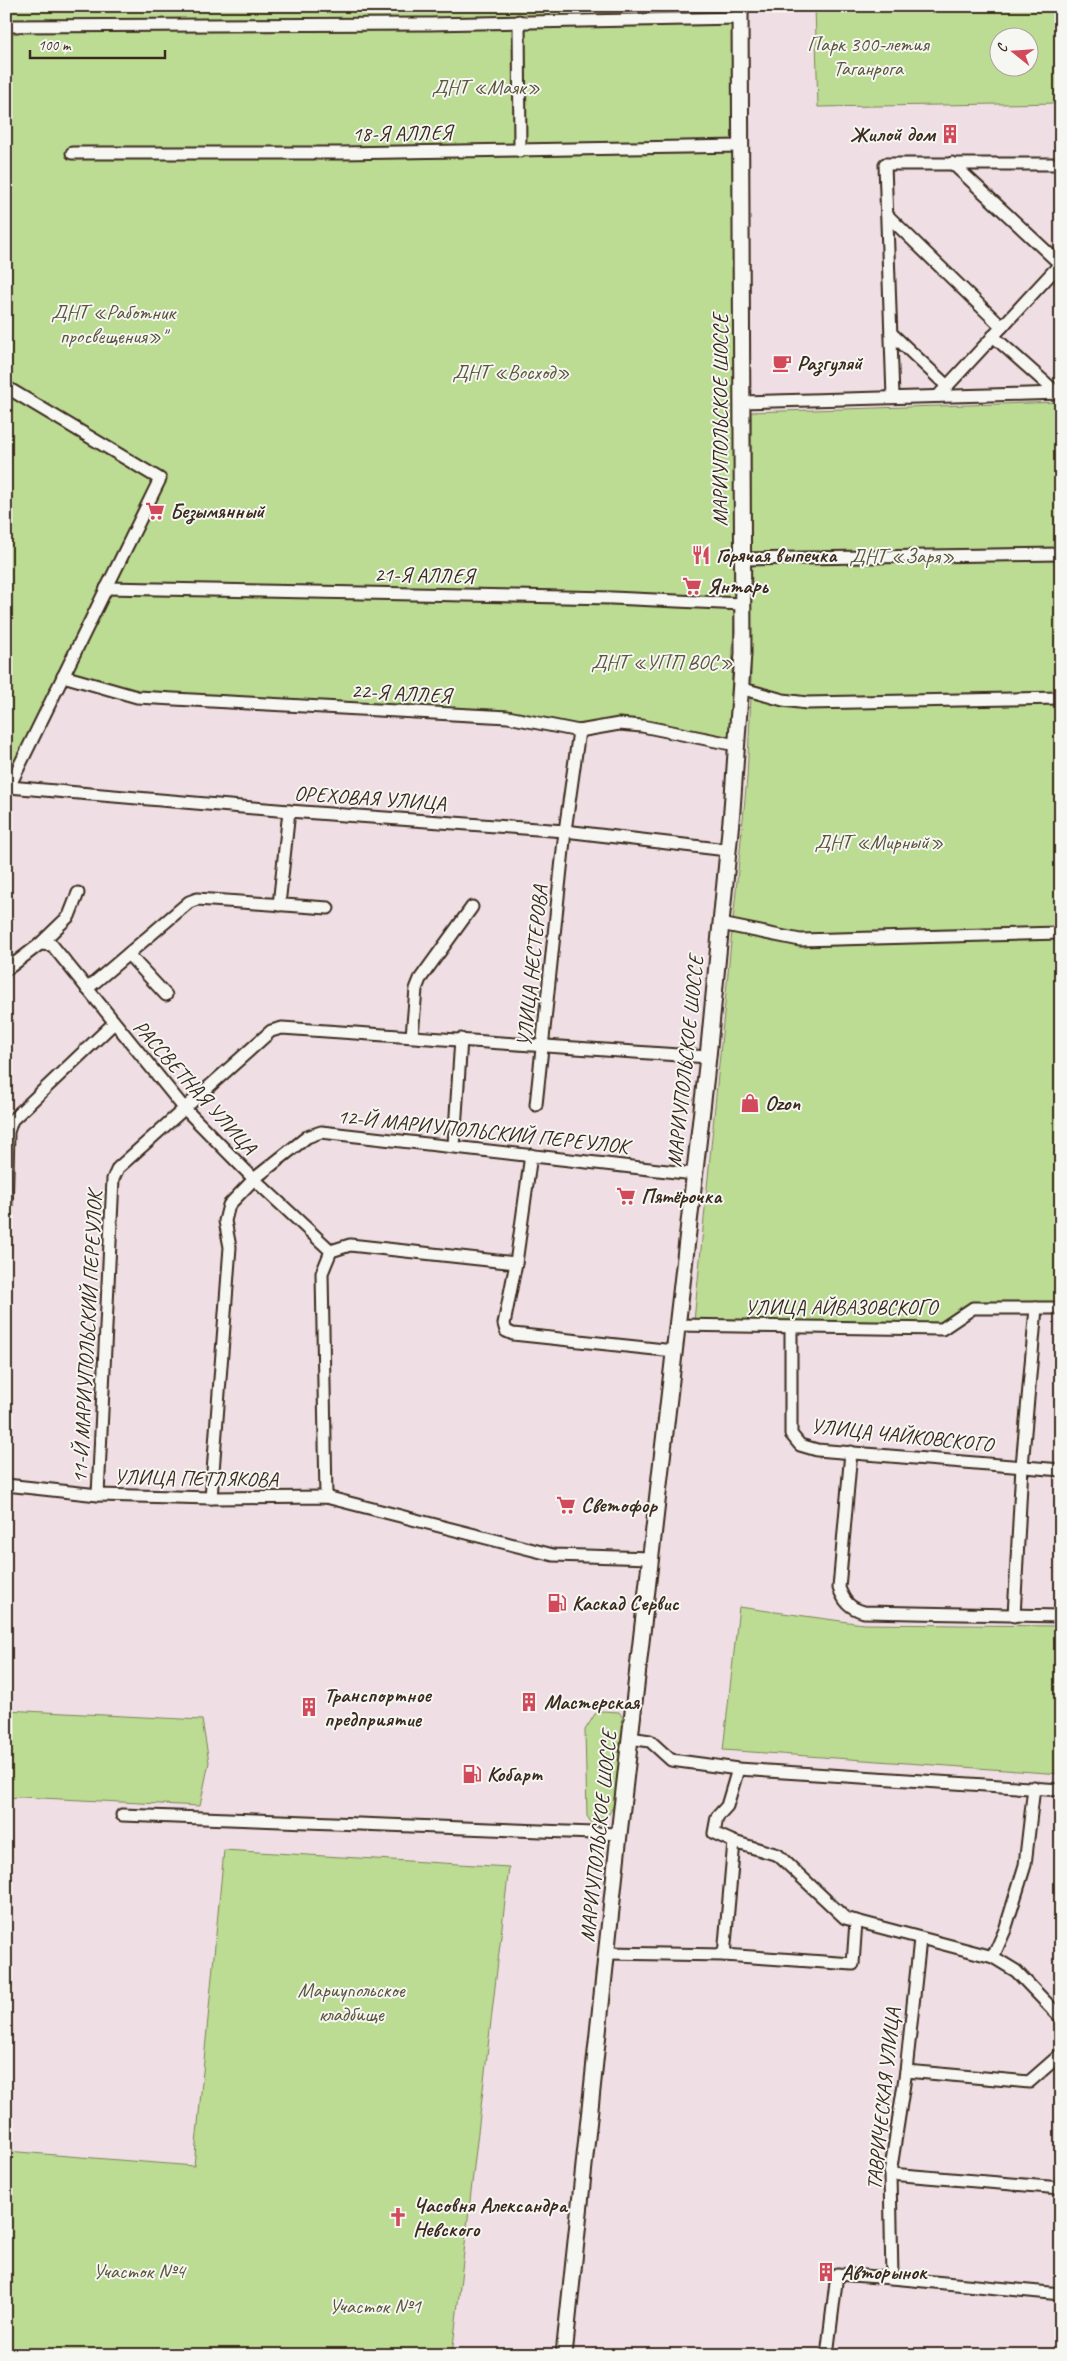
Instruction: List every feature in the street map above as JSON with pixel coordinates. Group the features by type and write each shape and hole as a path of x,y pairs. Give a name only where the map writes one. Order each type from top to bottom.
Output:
{"main road":[{"name":"МАРИУПОЛЬСКОЕ ШОССЕ","path":"564,2355 619,1834 708,1056 721,924 743,653 736,147 737,14"}],"street":[{"path":"6,26 430,24 737,14"},
{"path":"519,21 520,150"},
{"name":"18-Я АЛЛЕЯ","path":"72,154 736,147"},
{"path":"893,397 885,164 952,163 1058,166"},
{"path":"938,396 993,336 1059,269 952,163"},
{"path":"887,216 1002,327"},
{"path":"891,333 946,386"},
{"path":"993,336 1059,393"},
{"path":"6,387 160,478 8,790"},
{"path":"741,402 1059,393"},
{"path":"742,559 1061,554"},
{"name":"21-Я АЛЛЕЯ","path":"106,588 612,598 742,604"},
{"name":"22-Я АЛЛЕЯ","path":"63,676 137,697 508,717 579,731 619,724 642,726 736,745"},
{"path":"740,688 783,700 807,703 1061,698"},
{"name":"УЛИЦА НЕСТЕРОВА","path":"536,1105 565,831 579,731"},
{"name":"ОРЕХОВАЯ УЛИЦА","path":"8,790 565,831 727,850"},
{"path":"279,905 289,811"},
{"path":"6,970 40,944 69,916 78,893"},
{"path":"87,989 189,902 197,899 328,908"},
{"path":"412,1036 416,989 420,979 472,906"},
{"path":"721,924 800,940 1061,933"},
{"name":"РАССВЕТНАЯ УЛИЦА","path":"40,944 52,945 184,1108 254,1179 331,1251"},
{"path":"128,954 166,995"},
{"path":"6,1216 8,1132 12,1120 114,1023"},
{"name":"11-Й МАРИУПОЛЬСКИЙ ПЕРЕУЛОК","path":"98,1496 113,1179 118,1168 271,1031 282,1028 708,1056"},
{"path":"454,1145 461,1039"},
{"name":"12-Й МАРИУПОЛЬСКИЙ ПЕРЕУЛОК","path":"211,1498 230,1247 226,1221 229,1205 254,1179 307,1137 321,1132 454,1145 694,1174"},
{"path":"531,1155 516,1264 504,1324 506,1331 512,1334 674,1351"},
{"path":"326,1497 322,1273 331,1251 350,1245 516,1264"},
{"name":"УЛИЦА АЙВАЗОВСКОГО","path":"677,1325 942,1329 973,1308 1061,1308"},
{"path":"1014,1616 1022,1466 1036,1308"},
{"name":"УЛИЦА ЧАЙКОВСКОГО","path":"791,1327 791,1434 800,1445 818,1450 1061,1470"},
{"path":"851,1452 839,1588 845,1602 864,1612 1061,1616"},
{"name":"УЛИЦА ПЕТЛЯКОВА","path":"6,1485 98,1496 211,1498 326,1497 553,1555 651,1558"},
{"path":"630,1738 650,1741 670,1760 738,1769 1061,1790"},
{"path":"738,1769 727,1806 716,1817 714,1833 734,1842 778,1855 845,1918 994,1957 1016,1971 1061,2018"},
{"path":"994,1957 1005,1930 1025,1865 1034,1788"},
{"path":"122,1815 619,1834"},
{"path":"724,1956 734,1842"},
{"path":"607,1952 724,1956 853,1964 856,1922"},
{"name":"ТАВРИЧЕСКАЯ УЛИЦА","path":"892,2278 890,2174 906,2071 920,1939"},
{"path":"906,2071 1030,2082 1061,2054"},
{"path":"890,2174 1061,2188"},
{"path":"828,2355 838,2274 1061,2294"}],"green space":[{"path":"6,6 732,6 735,598 729,744 642,726 579,727 508,717 137,697 59,678 6,784"},
{"name":"Парк 300-летия Таганрога","path":"815,6 1061,6 1061,103 818,107"},
{"path":"1061,402 1061,1307 972,1307 942,1328 694,1321 747,778 751,696 751,412"},
{"path":"739,1607 863,1624 1061,1626 1061,1774 723,1750"},
{"path":"6,1710 202,1720 209,1762 200,1806 21,1797 6,1798"},
{"path":"602,1711 619,1712 624,1719 614,1804 606,1818 596,1824 592,1824 587,1816 585,1730 595,1714"},
{"name":"Мариупольское кладбище","path":"224,1850 509,1867 452,2355 6,2355 6,2151 194,2166"}],"place":[{"name":"Жилой дом","path":"950,134"},
{"name":"Разгуляй","path":"782,363"},
{"name":"Безымянный","path":"155,511"},
{"name":"Горячая выпечка","path":"701,555"},
{"name":"Янтарь","path":"692,586"},
{"name":"Ozon","path":"750,1103"},
{"name":"Пятёрочка","path":"626,1196"},
{"name":"Светофор","path":"566,1505"},
{"name":"Каскад Сервис","path":"557,1603"},
{"name":"Мастерская","path":"529,1702"},
{"name":"Транспортное предприятие","path":"309,1707"},
{"name":"Кобарт","path":"472,1774"},
{"name":"Часовня Александра Невского","path":"398,2217"},
{"name":"Авторынок","path":"826,2272"}],"park label":[{"name":"ДНТ «Маяк»","path":"486,87"},
{"name":"ДНТ «Работник просвещения»\"","path":"113,324"},
{"name":"ДНТ «Восход»","path":"511,372"},
{"name":"ДНТ «Заря»","path":"902,556"},
{"name":"ДНТ «УПП ВОС»","path":"662,662"},
{"name":"ДНТ «Мирный»","path":"879,842"},
{"name":"Участок №4","path":"139,2271"},
{"name":"Участок №1","path":"375,2306"}]}
